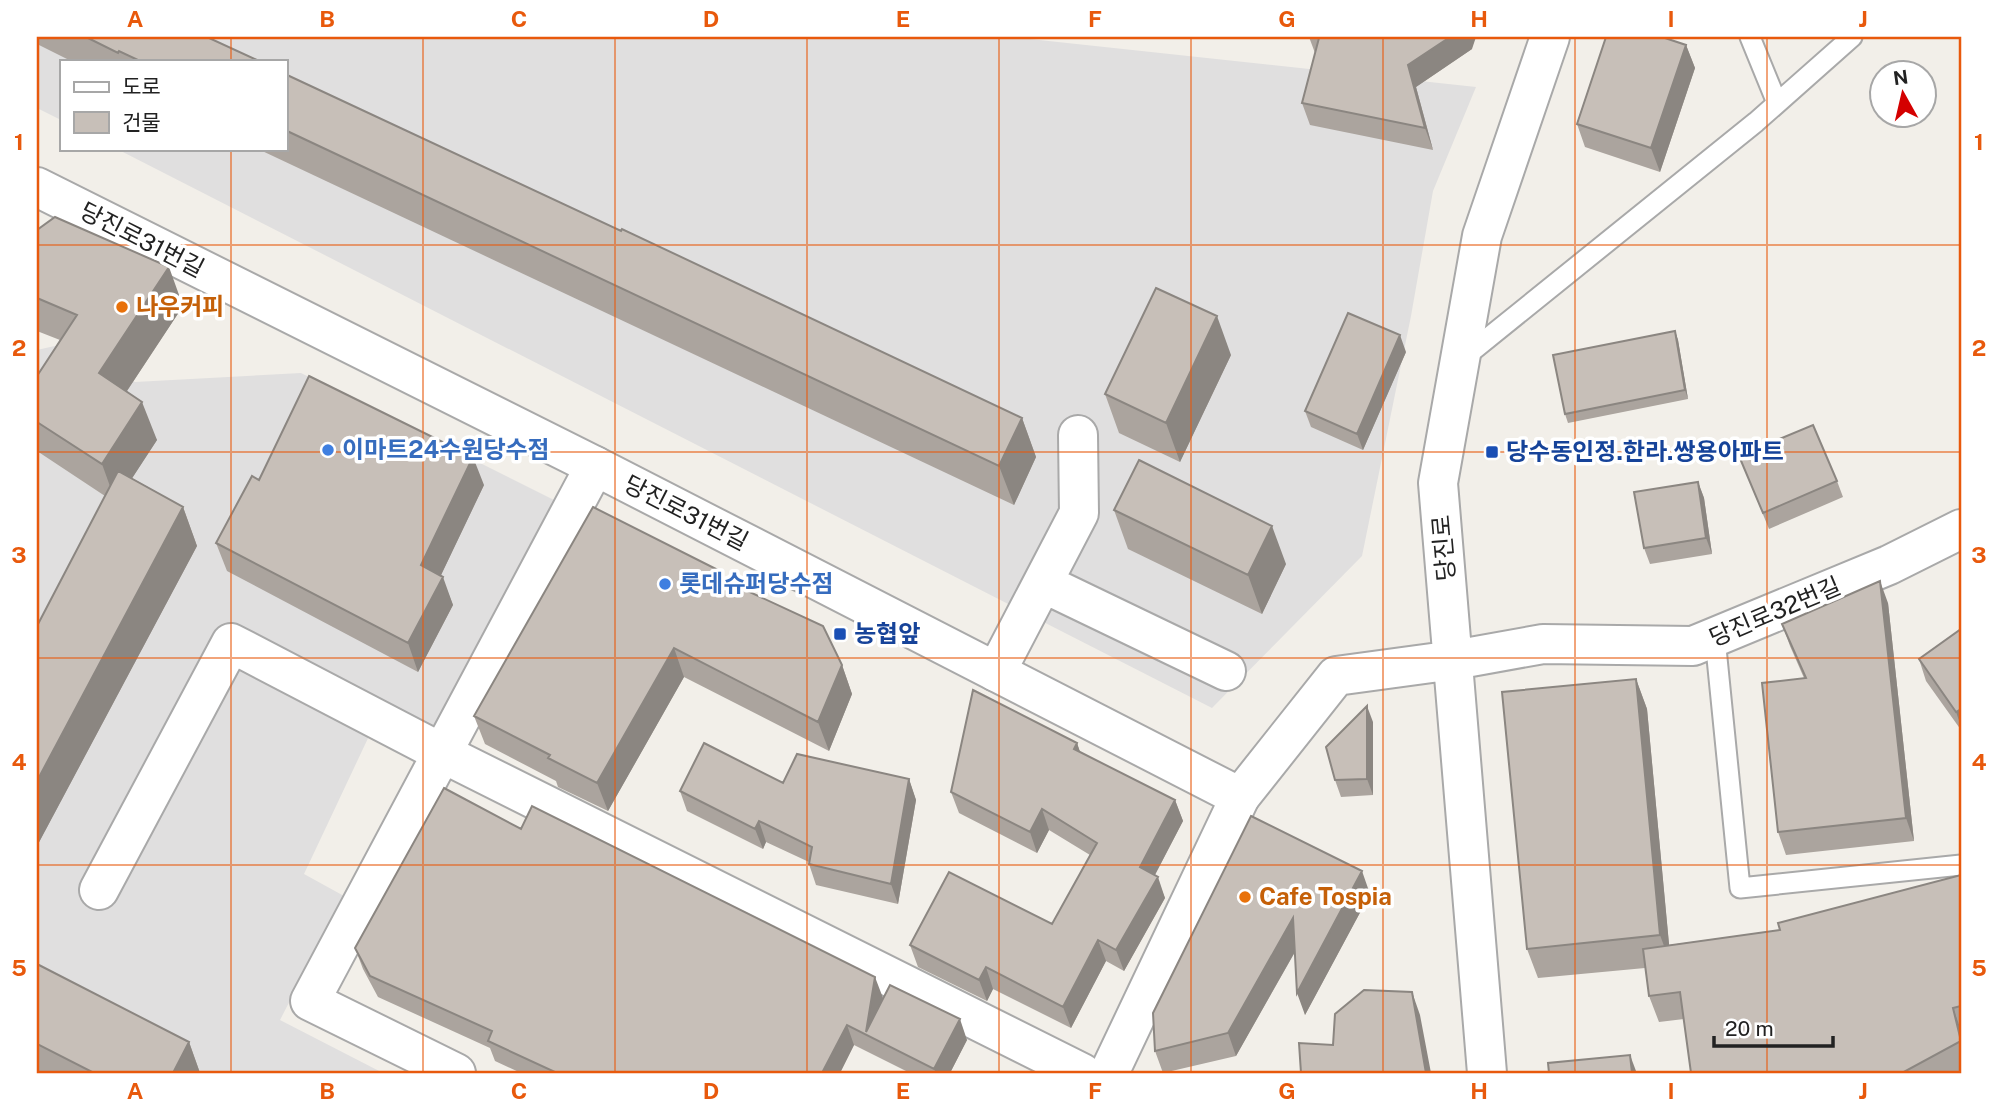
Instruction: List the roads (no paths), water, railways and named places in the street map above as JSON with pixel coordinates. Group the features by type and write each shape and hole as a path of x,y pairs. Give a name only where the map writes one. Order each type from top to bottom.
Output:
{"street":[{"name":"당진로","path":"1487,1073 1438,483 1482,236 1550,37"},
{"name":"당진로31번길","path":"38,191 595,466 1240,797"},
{"path":"996,671 1079,513 1078,435"},
{"path":"456,1073 310,1001 595,466"},
{"name":"당진로32번길","path":"1454,660 1543,645 1693,646 1889,565 1961,528"},
{"path":"1043,583 1226,671"},
{"path":"99,890 231,643 442,753 1082,1073"},
{"path":"1109,1073 1240,797 1336,676 1454,660"}],"lane":[{"path":"1750,37 1777,103"},
{"path":"1461,359 1777,103 1852,37"},
{"path":"1715,638 1740,888 1961,865"}],"place":[{"name":"나우커피","path":"122,307"},
{"name":"이마트24수원당수점","path":"328,450"},
{"name":"당수동인정.한라.쌍용아파트","path":"1492,452"},
{"name":"롯데슈퍼당수점","path":"665,584"},
{"name":"농협앞","path":"840,634"},
{"name":"Cafe Tospia","path":"1245,897"}]}
